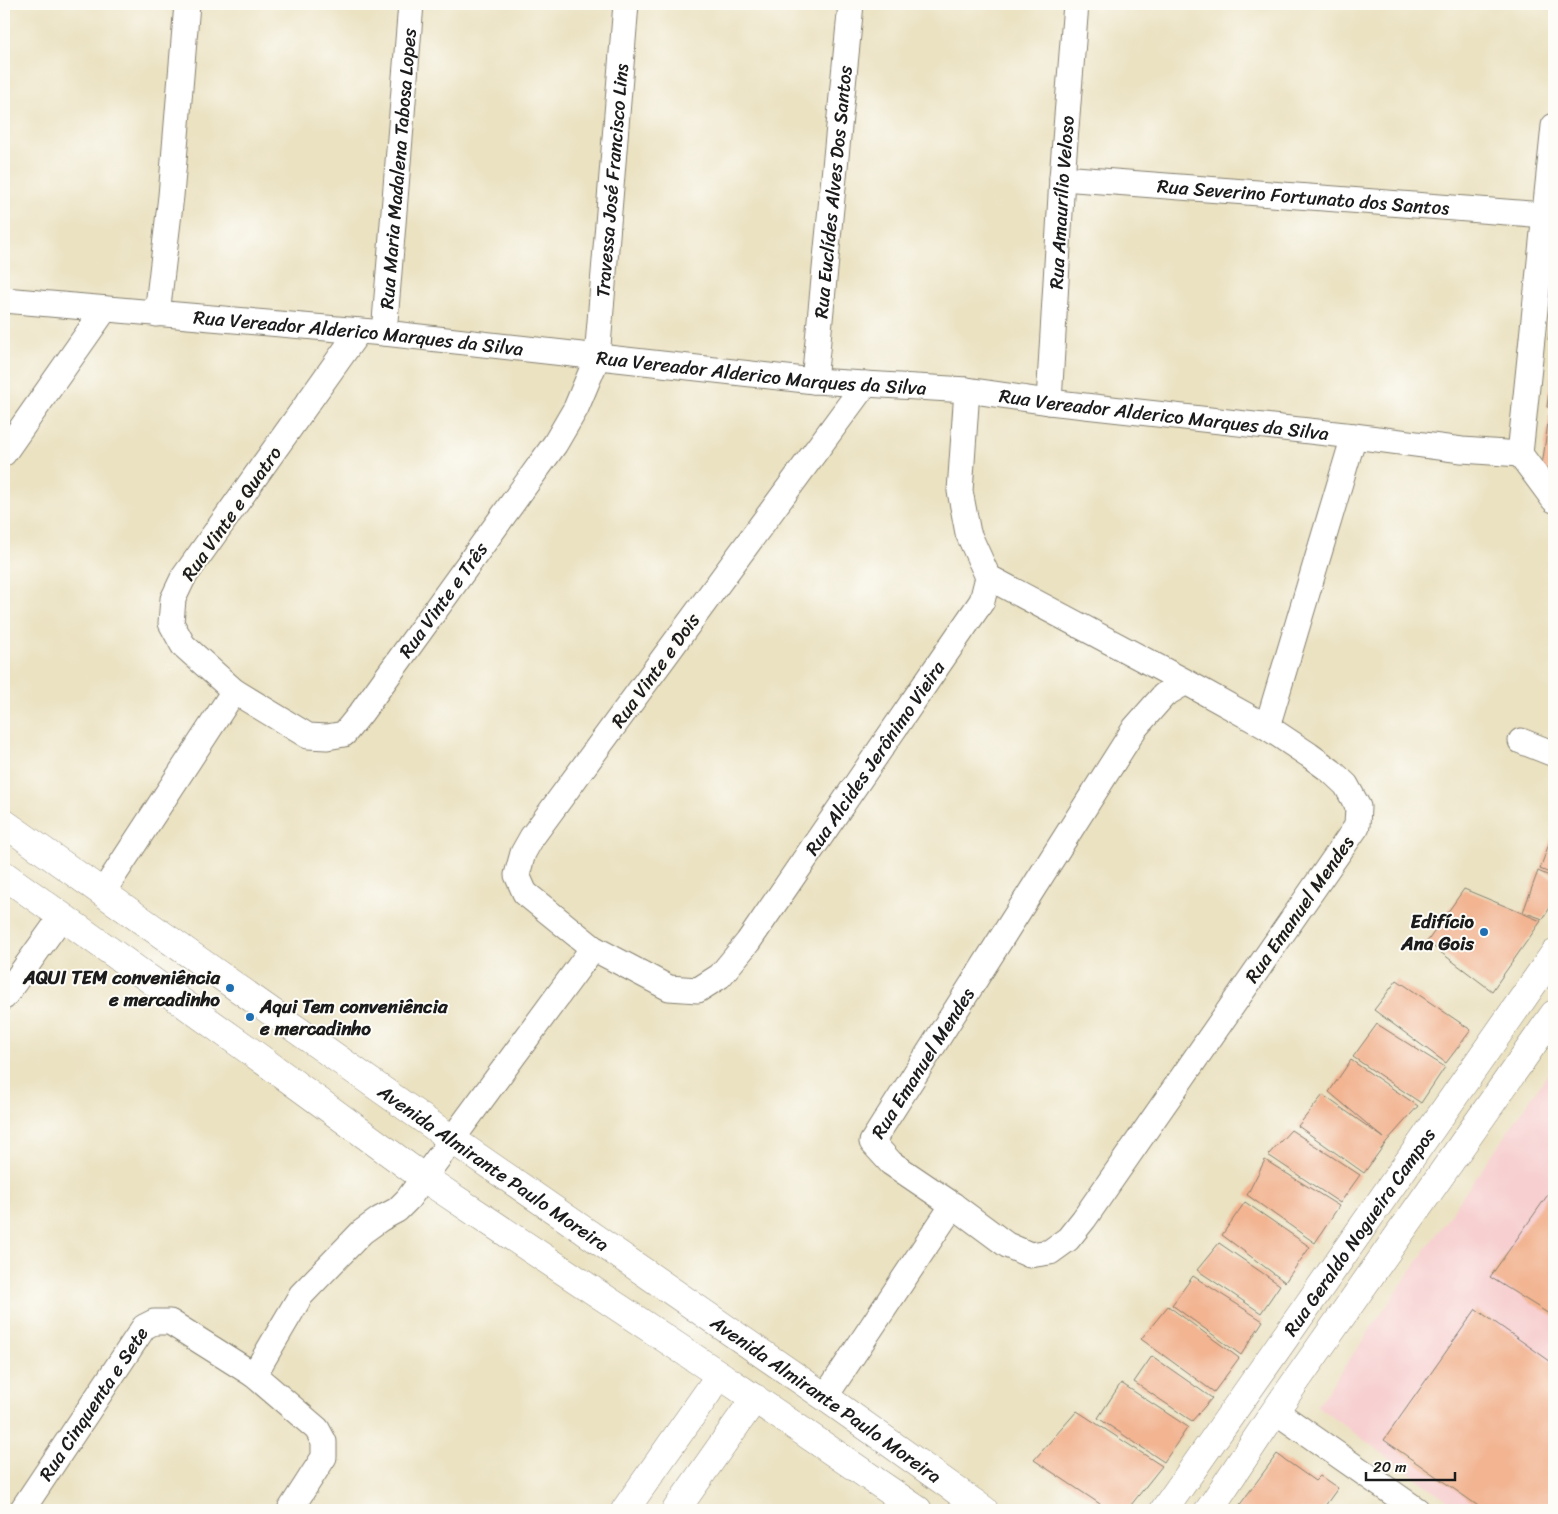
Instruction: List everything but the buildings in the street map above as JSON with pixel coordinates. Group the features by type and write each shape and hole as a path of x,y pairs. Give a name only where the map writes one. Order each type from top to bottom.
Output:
{"main road":[{"name":"Avenida Almirante Paulo Moreira","path":"4,823 453,1140 825,1397 984,1510"},
{"name":"Avenida Almirante Paulo Moreira","path":"4,875 424,1178 720,1374 918,1510"},
{"name":"Rua Geraldo Nogueira Campos","path":"1164,1510 1554,954"},
{"name":"Rua Geraldo Nogueira Campos","path":"1209,1510 1275,1411 1454,1159 1554,1014"},
{"path":"1425,1138 1454,1159"},
{"path":"625,1510 720,1374"},
{"path":"676,1510 755,1398"}],"street":[{"path":"157,314 170,196 187,4"},
{"name":"Rua Maria Madalena Tabosa Lopes","path":"384,333 411,4"},
{"name":"Travessa José Francisco Lins","path":"597,358 626,4"},
{"name":"Rua Euclídes Alves Dos Santos","path":"814,381 851,4"},
{"name":"Rua Amaurílio Veloso","path":"1049,402 1062,178 1076,4"},
{"path":"1554,126 1520,454 1554,500"},
{"name":"Rua Severino Fortunato dos Santos","path":"1062,178 1545,215"},
{"name":"Rua Vereador Alderico Marques da Silva","path":"4,300 384,333 814,381 967,390 1049,402 1462,450 1520,454"},
{"path":"4,453 105,308"},
{"name":"Rua Vinte e Quatro","path":"234,691 183,645 171,623 173,599 184,578 359,331"},
{"name":"Rua Vinte e Três","path":"234,691 308,736 326,737 344,734 555,444 576,408 597,358"},
{"name":"Rua Vinte e Dois","path":"593,948 525,893 517,875 523,853 532,837 865,384"},
{"path":"967,390 960,490 968,533 988,577 1186,682"},
{"path":"1267,727 1354,436"},
{"name":"Rua Alcides Jerônimo Vieira","path":"593,948 669,988 698,990 720,976 748,942 982,601 988,577"},
{"name":"Rua Emanuel Mendes","path":"1186,682 1267,727 1331,771 1346,785 1358,807 1357,826 1090,1212 1068,1240 1050,1252 1030,1255 1007,1245 953,1205 891,1164 872,1142 1135,728 1164,695 1186,682"},
{"path":"104,892 234,691"},
{"path":"1521,741 1554,754"},
{"path":"4,997 62,916"},
{"path":"254,1375 301,1295 362,1232 397,1210 408,1200 593,948"},
{"path":"825,1397 953,1205"},
{"name":"Rua Cinquenta e Sete","path":"22,1510 144,1327 154,1322 170,1322 254,1375 317,1430 324,1442 324,1457 290,1510"},
{"path":"1275,1411 1416,1510"}],"shaded area":[{"path":"1554,1065 1554,1510 1461,1510 1317,1406"}],"place":[{"name":"Edifício Ana Gois","path":"1484,932"},
{"name":"AQUI TEM conveniência e mercadinho","path":"230,988"},
{"name":"Aqui Tem conveniência e mercadinho","path":"250,1017"}]}
